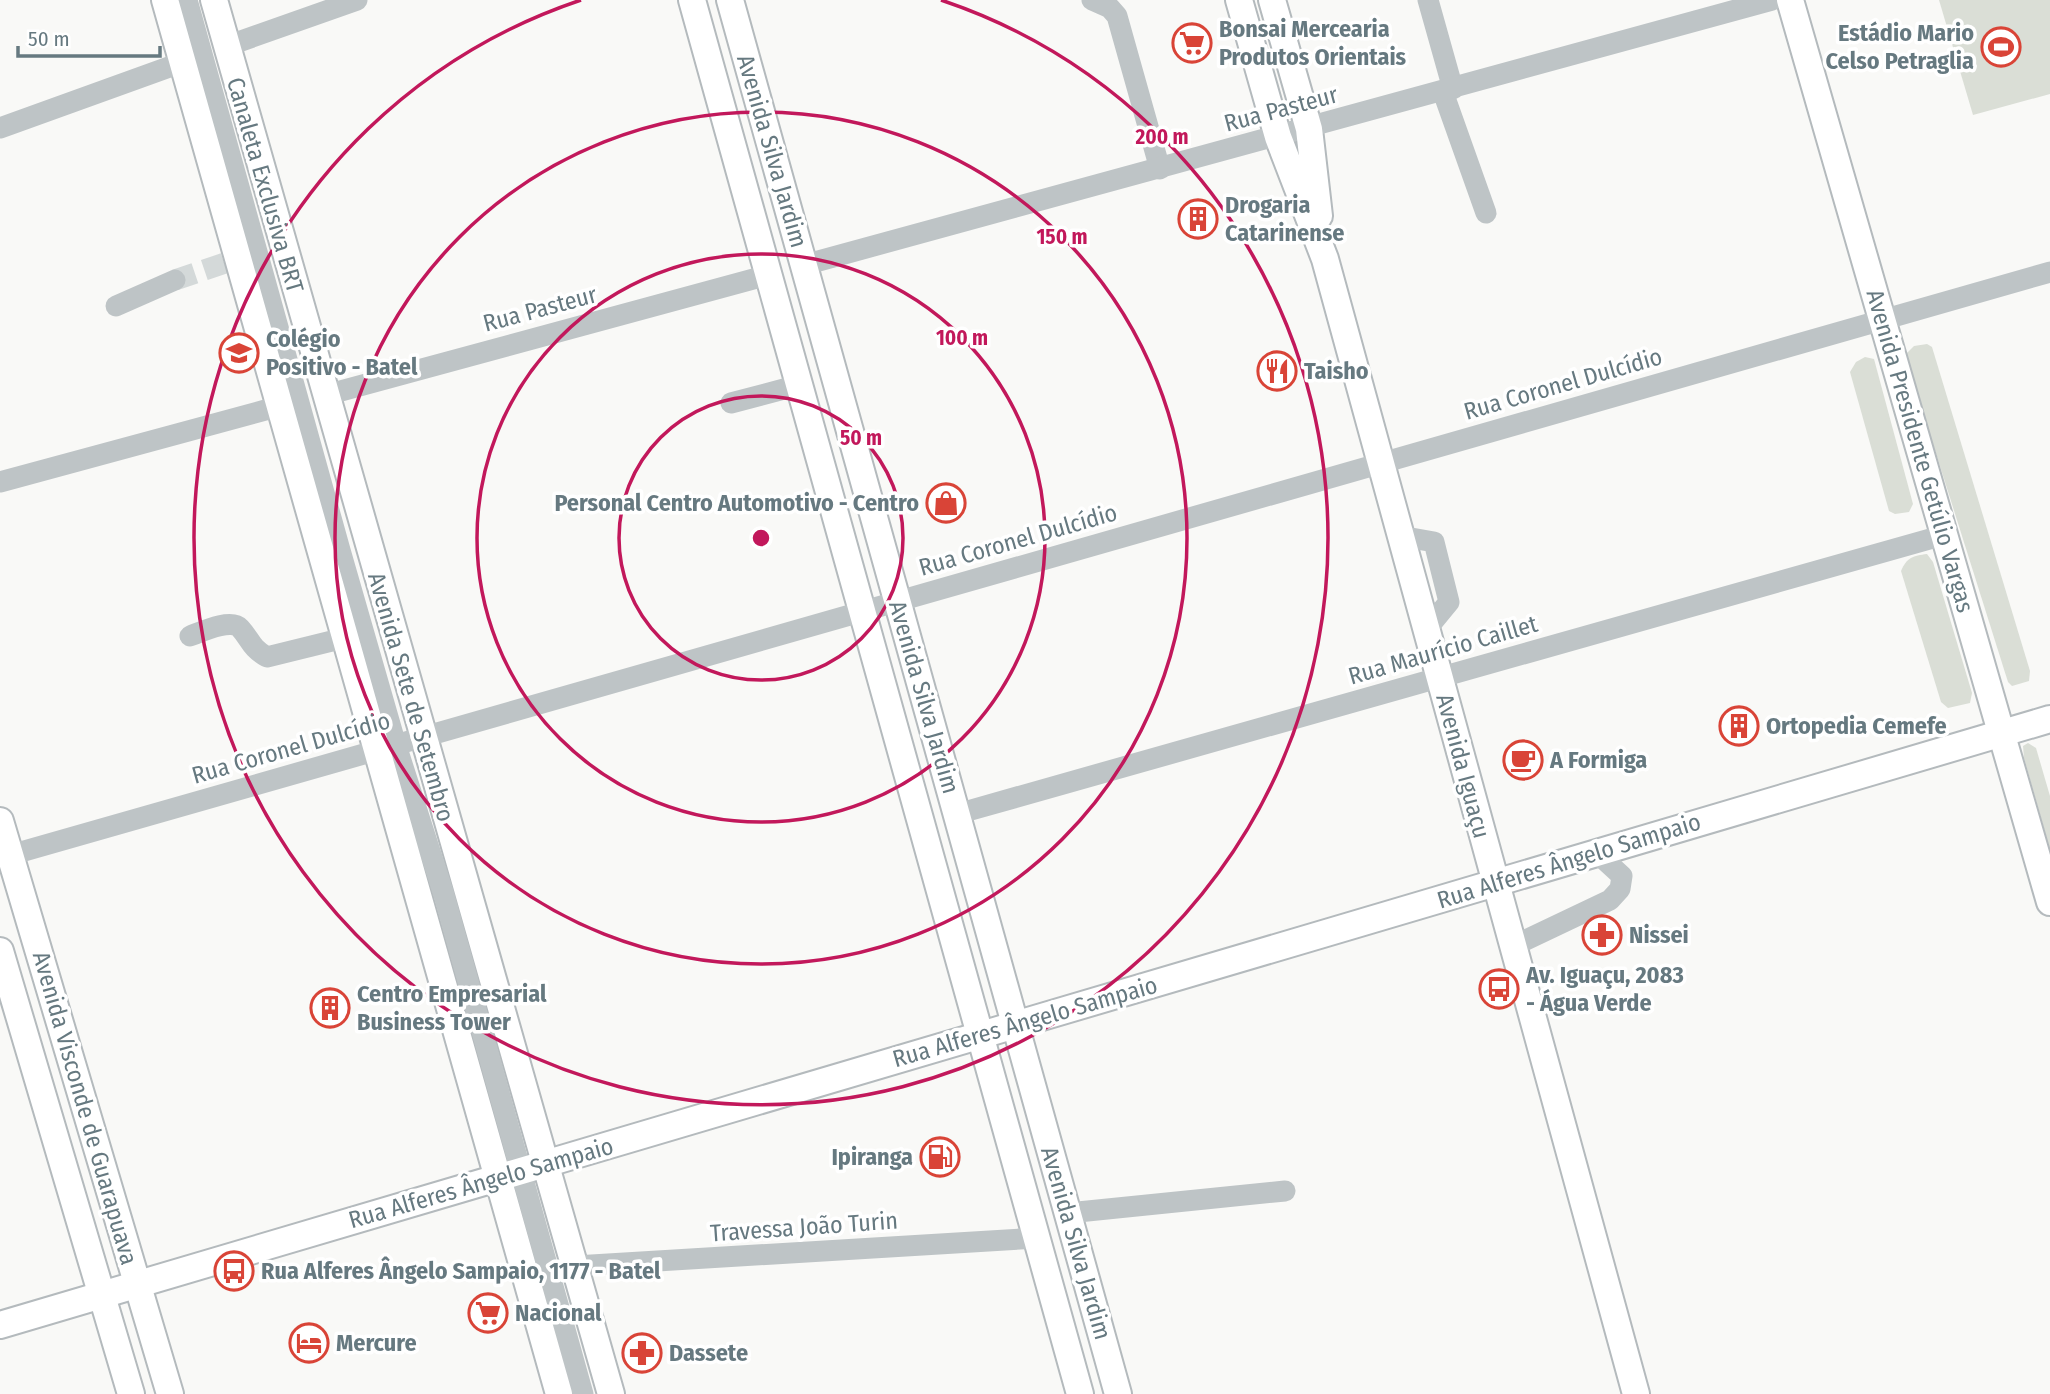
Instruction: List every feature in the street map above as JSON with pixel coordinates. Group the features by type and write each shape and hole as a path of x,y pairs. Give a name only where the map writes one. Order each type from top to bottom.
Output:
{"main road":[{"name":"Avenida Sete de Setembro","path":"165,0 232,261 280,406 344,638 386,748 522,1171 575,1266 611,1394"},
{"name":"Avenida Sete de Setembro","path":"214,0 423,737 522,1171 559,1394"},
{"name":"Avenida Silva Jardim","path":"692,0 1080,1394"},
{"name":"Avenida Silva Jardim","path":"730,0 1068,1213 1112,1389"},
{"path":"703,39 730,0"},
{"name":"Avenida Iguaçu","path":"1239,0 1278,137 1325,259 1636,1394"},
{"name":"Avenida Iguaçu","path":"1272,0 1309,129 1325,259"},
{"name":"Avenida Presidente Getúlio Vargas","path":"1790,0 2050,902"},
{"name":"Rua Alferes Ângelo Sampaio","path":"0,1325 2050,719"},
{"path":"899,742 946,777"},
{"name":"Avenida Visconde de Guarapuava","path":"0,821 5,857 93,1136 170,1394"},
{"name":"Avenida Visconde de Guarapuava","path":"0,951 131,1394"},
{"path":"49,1116 93,1136"}],"street":[{"name":"Canaleta Exclusiva BRT","path":"187,0 386,748"},
{"path":"227,46 357,0"},
{"path":"1092,0 1110,8 1117,16 1160,169"},
{"path":"1428,0 1448,90 1486,213"},
{"name":"Rua Pasteur","path":"804,265 1448,90 1704,9 1772,0"},
{"path":"0,128 183,62"},
{"name":"Rua Coronel Dulcídio","path":"5,857 2050,272"},
{"name":"Rua Pasteur","path":"326,395 768,275"},
{"path":"116,306 175,280"},
{"path":"731,402 799,385"},
{"path":"0,482 280,406"},
{"name":"Rua Maurício Caillet","path":"957,814 1944,535"},
{"path":"190,636 231,624 240,628 255,650 267,657 344,638"},
{"path":"1513,946 1610,900 1620,889 1622,876 1597,853"},
{"path":"522,1171 583,1394"},
{"path":"1068,1213 1284,1191"},
{"name":"Travessa João Turin","path":"575,1266 1037,1238"}],"shaded area":[{"name":"Estádio Mario Celso Petraglia","path":"1939,0 2050,0 2050,94 1973,115"},
{"path":"1927,344 1932,347 2030,671 2029,681 2012,686 2008,682 1905,355 1914,346"},
{"path":"1865,357 1874,359 1913,504 1909,512 1895,514 1889,511 1850,372 1856,362"},
{"path":"1927,554 1933,562 1972,693 1970,703 1948,708 1941,702 1901,571 1911,558"},
{"path":"2028,743 2036,748 2050,796 2050,850 2024,758 2023,746"}],"tunnel":[{"path":"175,280 225,263"}],"place":[{"name":"Bonsai Mercearia Produtos Orientais","path":"1192,43"},
{"name":"Estádio Mario Celso Petraglia","path":"2001,47"},
{"name":"Drogaria Catarinense","path":"1198,219"},
{"name":"Colégio Positivo - Batel","path":"239,353"},
{"name":"Taisho","path":"1277,371"},
{"name":"Personal Centro Automotivo - Centro","path":"946,503"},
{"name":"Ortopedia Cemefe","path":"1739,726"},
{"name":"A Formiga","path":"1523,760"},
{"name":"Nissei","path":"1602,935"},
{"name":"Av. Iguaçu, 2083 - Água Verde","path":"1499,989"},
{"name":"Centro Empresarial Business Tower","path":"330,1008"},
{"name":"Ipiranga","path":"940,1157"},
{"name":"Rua Alferes Ângelo Sampaio, 1177 - Batel","path":"234,1271"},
{"name":"Nacional","path":"488,1313"},
{"name":"Mercure","path":"309,1343"},
{"name":"Dassete","path":"642,1353"}]}
